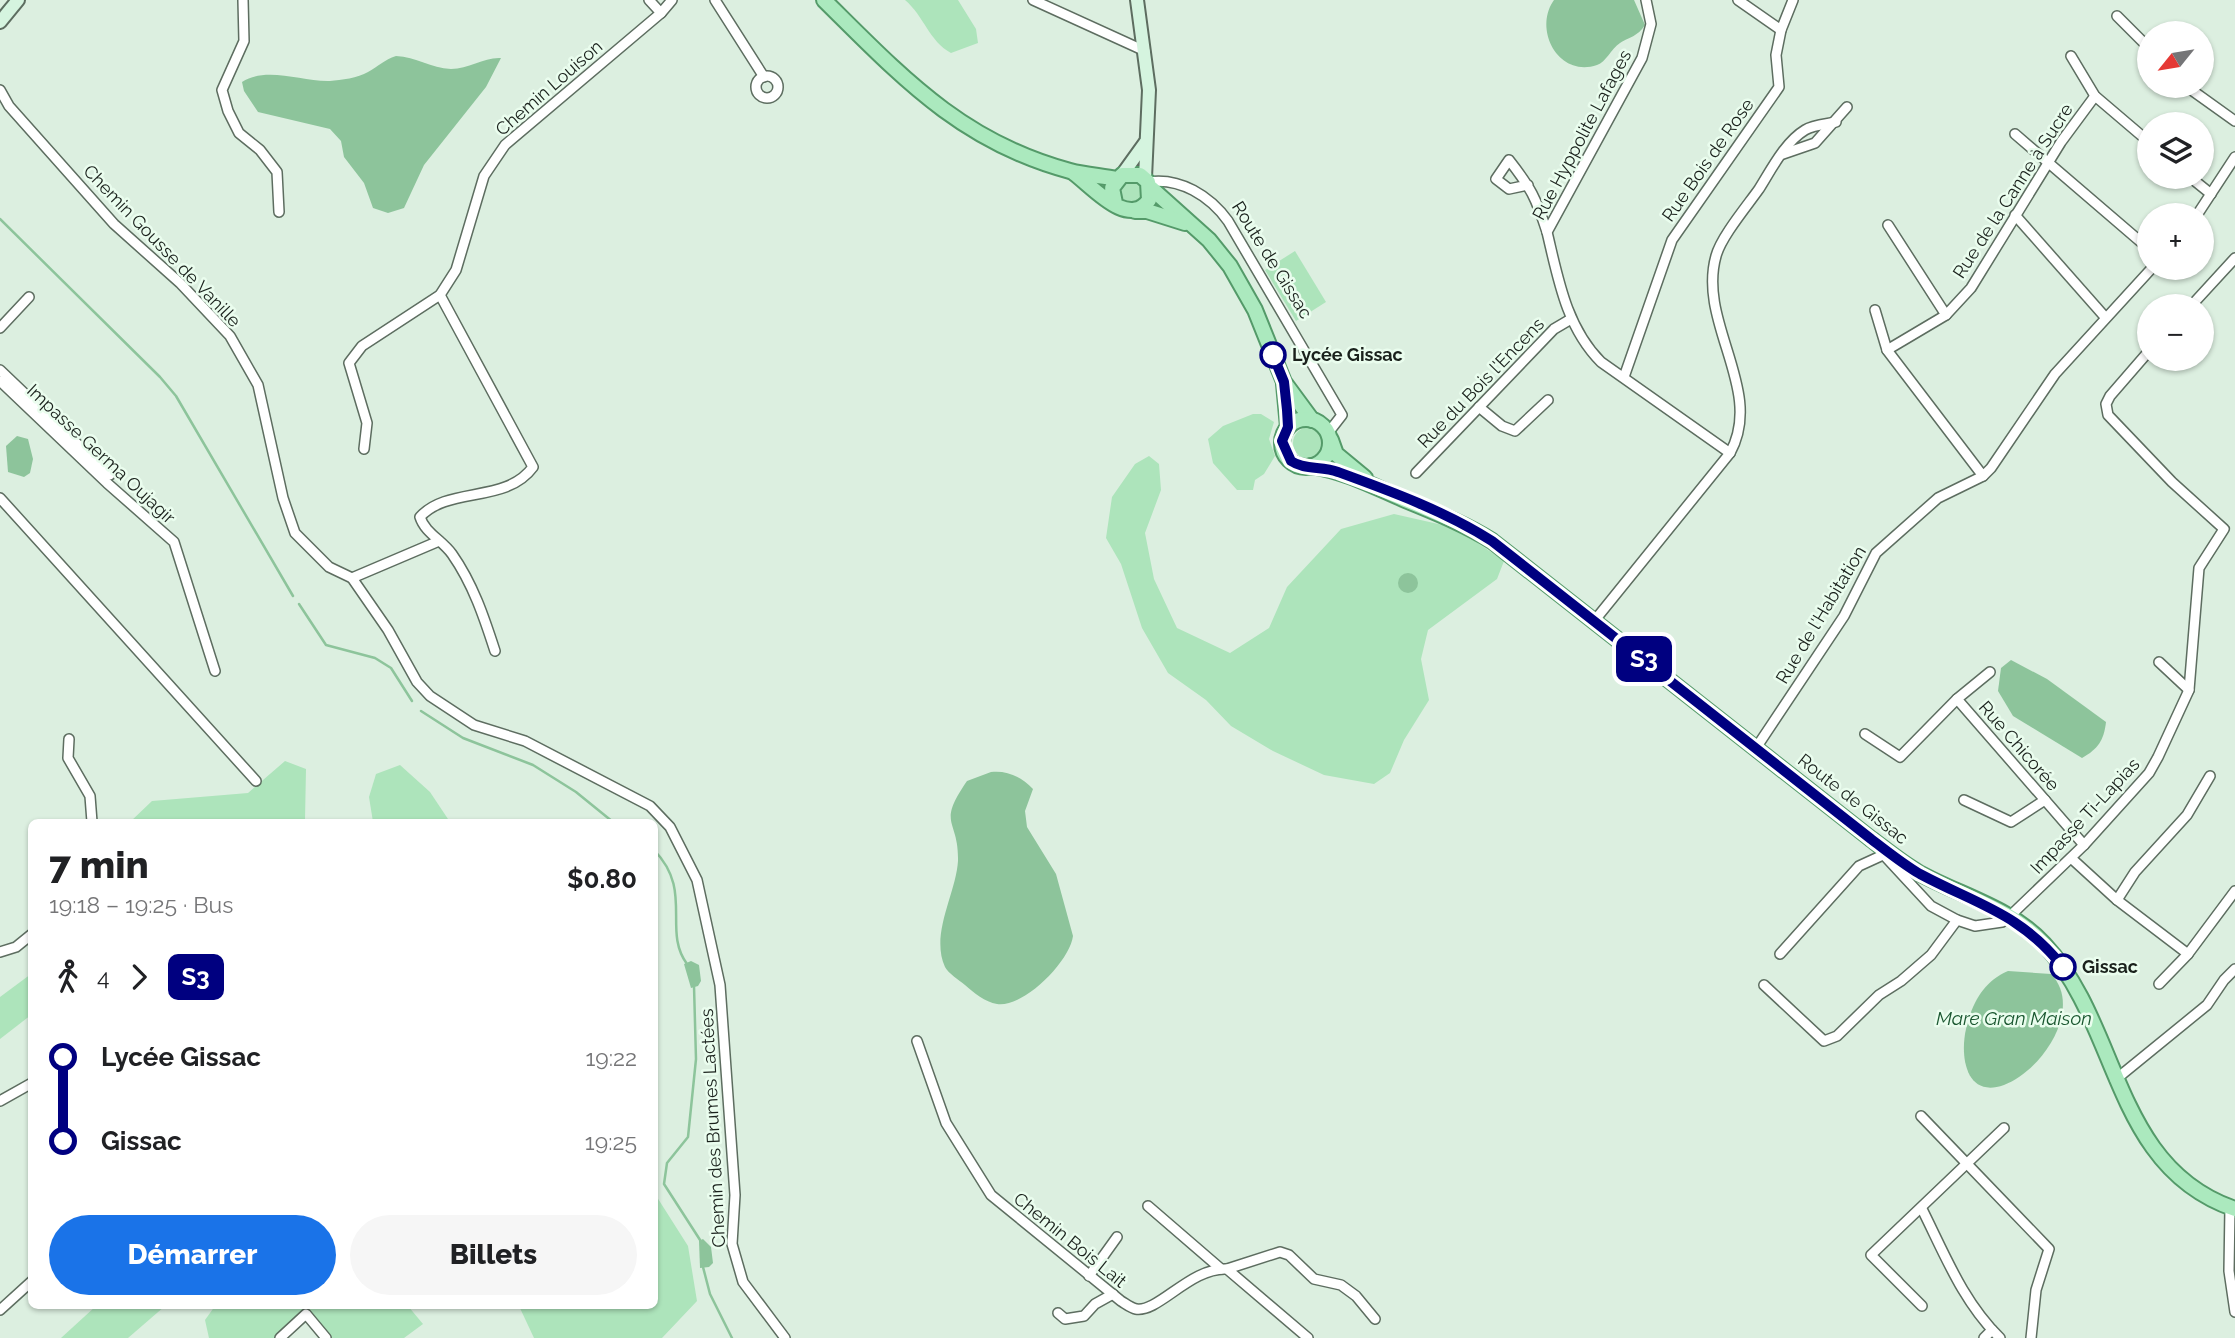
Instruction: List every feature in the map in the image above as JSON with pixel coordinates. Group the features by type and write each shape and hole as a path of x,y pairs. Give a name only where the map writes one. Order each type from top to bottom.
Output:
{"main road":[{"path":"824,0 929,101 999,145 1072,171 1120,177 1134,174 1148,183 1221,254 1239,280 1260,322 1284,382 1312,420 1329,436 1324,459 1311,466 1297,465 1286,455 1282,441 1288,427 1284,382"},
{"path":"1072,171 1124,211 1147,211 1191,225"},
{"path":"1115,203 1112,188 1120,177"},
{"path":"1135,211 1149,200 1148,183"},
{"path":"1288,427 1300,420 1312,420"},
{"name":"Route de Gissac","path":"1329,436 1336,454 1371,484"},
{"name":"Route de Gissac","path":"1311,466 1331,469 1371,484 1469,527 1595,621 1871,839 1917,872 2010,917 2047,947 2081,995 2115,1080 2140,1129 2164,1160 2187,1182 2232,1208"}],"street":[{"path":"0,23 18,0"},
{"path":"243,0 244,41 222,90 228,111 239,133 260,150 278,172 279,212"},
{"path":"649,0 661,13"},
{"name":"Chemin Louison","path":"440,295 456,270 484,176 505,145 673,0"},
{"path":"715,0 764,77"},
{"path":"1033,0 1145,51"},
{"path":"1137,0 1145,51 1149,107 1146,143 1148,183"},
{"name":"Rue Hyppolite Lafages","path":"1646,0 1651,24 1642,58 1547,232 1571,319 1586,347 1730,453"},
{"path":"1738,0 1781,30"},
{"name":"Rue Bois de Rose","path":"1624,377 1672,240 1779,87 1776,55 1781,30 1793,0"},
{"path":"2117,16 2137,36"},
{"path":"2071,56 2095,96 2137,132"},
{"name":"Chemin Gousse de Vanille","path":"0,90 9,106 114,224 180,283 230,336 258,385 283,498 295,533 328,567 352,579 388,630 417,682 430,696 474,725 525,741 650,806 670,827"},
{"name":"Rue de la Canne à Sucre","path":"1888,350 1946,315 1970,288 2049,161 2095,96"},
{"path":"2203,98 2235,121"},
{"path":"1781,154 1815,144 1847,107"},
{"path":"1595,621 1730,453 1740,435 1740,398 1717,322 1714,276 1716,254 1781,154 1805,130 1836,122"},
{"path":"2015,134 2137,238"},
{"path":"1120,177 1146,143"},
{"path":"2205,203 2235,157"},
{"name":"Route de Gissac","path":"1148,183 1195,190 1211,201 1228,221 1342,415 1329,436"},
{"path":"1528,185 1535,193 1547,232"},
{"path":"2205,189 2211,194"},
{"path":"2015,215 2105,317"},
{"path":"1888,225 1946,315"},
{"path":"2202,294 2235,258"},
{"name":"Rue de l'Habitation","path":"1756,748 1844,616 1876,553 1938,498 1983,476 2055,374 2140,280"},
{"path":"364,449 367,423 349,363 362,345 440,295 533,467 525,477 509,486 427,509 420,517 422,526 451,553 477,598 495,651"},
{"path":"0,328 29,296"},
{"path":"1875,310 1888,350 1983,476"},
{"name":"Rue du Bois l'Encens","path":"1416,473 1554,330 1571,319"},
{"name":"Impasse Ti-Lapias","path":"2010,917 2084,845 2148,773 2189,690 2199,568 2224,529 2172,482 2108,415 2106,404 2110,396 2137,365"},
{"path":"0,370 110,475"},
{"name":"Impasse Germa Oujagir","path":"0,381 107,483 174,542 215,671"},
{"path":"1479,407 1502,426 1516,431 1548,400"},
{"path":"0,498 256,781"},
{"path":"352,579 439,541"},
{"path":"2159,662 2189,690"},
{"name":"Rue Chicorée","path":"1990,672 1957,699 2084,845"},
{"path":"1866,734 1900,757 1957,699"},
{"path":"69,739 68,758 90,796 92,819"},
{"path":"2117,900 2135,872 2187,815 2210,776"},
{"path":"1964,800 2011,822 2045,800"},
{"name":"Chemin des Brumes Lactées","path":"670,827 697,880 720,985 735,1195 732,1244 744,1282 785,1338"},
{"path":"1871,839 1931,906 1975,926 2002,922 2010,917"},
{"path":"1780,954 1859,866 1883,855"},
{"path":"2071,858 2117,900 2188,954"},
{"path":"2159,984 2188,954 2235,891"},
{"path":"1764,985 1824,1041 1837,1036 1879,995 1901,981 1931,955 1957,920"},
{"path":"0,952 16,947 28,937"},
{"path":"2115,1080 2207,1005 2235,969"},
{"name":"Chemin Bois Lait","path":"917,1041 946,1123 991,1195 1113,1294 1135,1309 1146,1308 1198,1274 1224,1269"},
{"path":"0,1101 28,1085"},
{"path":"1921,1116 2049,1249 2036,1290 2031,1338"},
{"path":"1922,1306 1871,1255 2004,1128"},
{"path":"1148,1206 1308,1338"},
{"path":"2232,1208 2229,1271 2235,1312"},
{"path":"1922,1209 1964,1294 2000,1338"},
{"path":"1089,1276 1117,1237"},
{"path":"1224,1269 1280,1252 1289,1255 1314,1279 1341,1285 1356,1296 1375,1319"},
{"path":"0,1310 28,1285"},
{"path":"1058,1312 1065,1319 1076,1320 1113,1294"},
{"path":"280,1338 306,1314 326,1338"},
{"path":"1984,1338 1992,1330"}],"shaded area":[{"path":"905,0 958,0 976,29 978,43 951,53 937,42"},
{"path":"1144,180 1143,204 1120,202 1119,181"},
{"path":"1295,251 1326,302 1296,321 1265,270"},
{"path":"1253,414 1261,414 1274,422 1269,439 1275,456 1264,474 1255,480 1253,490 1237,490 1213,463 1208,439 1223,426"},
{"path":"1309,427 1320,432 1325,443 1320,454 1309,459 1298,454 1293,443 1298,432"},
{"path":"1149,456 1159,464 1161,490 1145,533 1154,579 1177,628 1230,653 1269,628 1287,587 1341,529 1394,514 1456,528 1504,561 1497,579 1428,630 1421,659 1429,700 1404,740 1390,773 1374,784 1324,775 1273,751 1231,726 1206,700 1168,673 1142,628 1121,564 1106,538 1112,497 1135,464"},
{"path":"285,761 306,769 305,819 133,819 152,801 248,793"},
{"path":"400,765 430,792 448,819 373,819 369,797 376,774"},
{"path":"28,976 28,1017 0,1039 0,997"},
{"path":"658,1199 688,1246 697,1301 662,1338 534,1338 520,1309 658,1309"},
{"path":"93,1309 162,1309 128,1338 61,1338"},
{"path":"213,1309 410,1309 423,1324 404,1338 331,1338 307,1310 277,1338 209,1338 205,1320"}],"water":[{"path":"1554,0 1634,0 1645,25 1597,65 1583,67 1571,64 1561,58 1548,37 1546,24"},
{"path":"396,56 451,69 501,58 486,87 424,165 404,208 388,213 373,208 364,183 344,157 341,141 330,129 258,112 244,91 242,82 262,75 319,81 344,79 364,74"},
{"path":"17,436 28,439 33,459 30,473 24,477 8,472 6,446"},
{"path":"1408,573 1415,576 1418,583 1415,590 1408,593 1401,590 1398,583 1401,576"},
{"path":"2011,660 2047,679 2106,722 2102,739 2092,751 2082,758 2013,716 1998,691 2001,668"},
{"path":"991,772 1014,775 1033,789 1025,811 1027,827 1056,874 1073,936 1064,958 1044,981 1020,999 997,1004 980,997 949,972 941,954 940,941 958,861 951,822 953,806 967,781"},
{"path":"691,961 699,965 701,981 698,986 691,988 684,964"},
{"name":"Mare Gran Maison","path":"2008,971 2051,974 2060,988 2063,1004 2061,1020 2054,1037 2032,1067 2018,1078 1991,1088 1981,1086 1968,1072 1964,1039 1980,994 1992,981"},
{"path":"703,1239 711,1247 713,1263 709,1267 700,1268 699,1241"}],"waterway":[{"path":"0,219 176,396 293,596"},
{"path":"299,604 326,645 375,658 391,668 412,701"},
{"path":"421,711 463,738 533,765 576,792 609,819"},
{"path":"658,855 673,880 677,938 687,964"},
{"path":"694,986 696,1059 688,1137 667,1163 664,1184 702,1243"},
{"path":"703,1267 710,1294 732,1338"}],"bus line":[{"name":"S3","path":"1273,355 1284,382 1288,427 1282,441 1291,461 1304,467 1331,469 1371,484 1469,527 1492,541 1871,839 1917,872 2010,917 2038,938 2063,967"}],"place":[{"name":"Lycée Gissac","path":"1273,355"},
{"name":"Gissac","path":"2063,967"}]}
